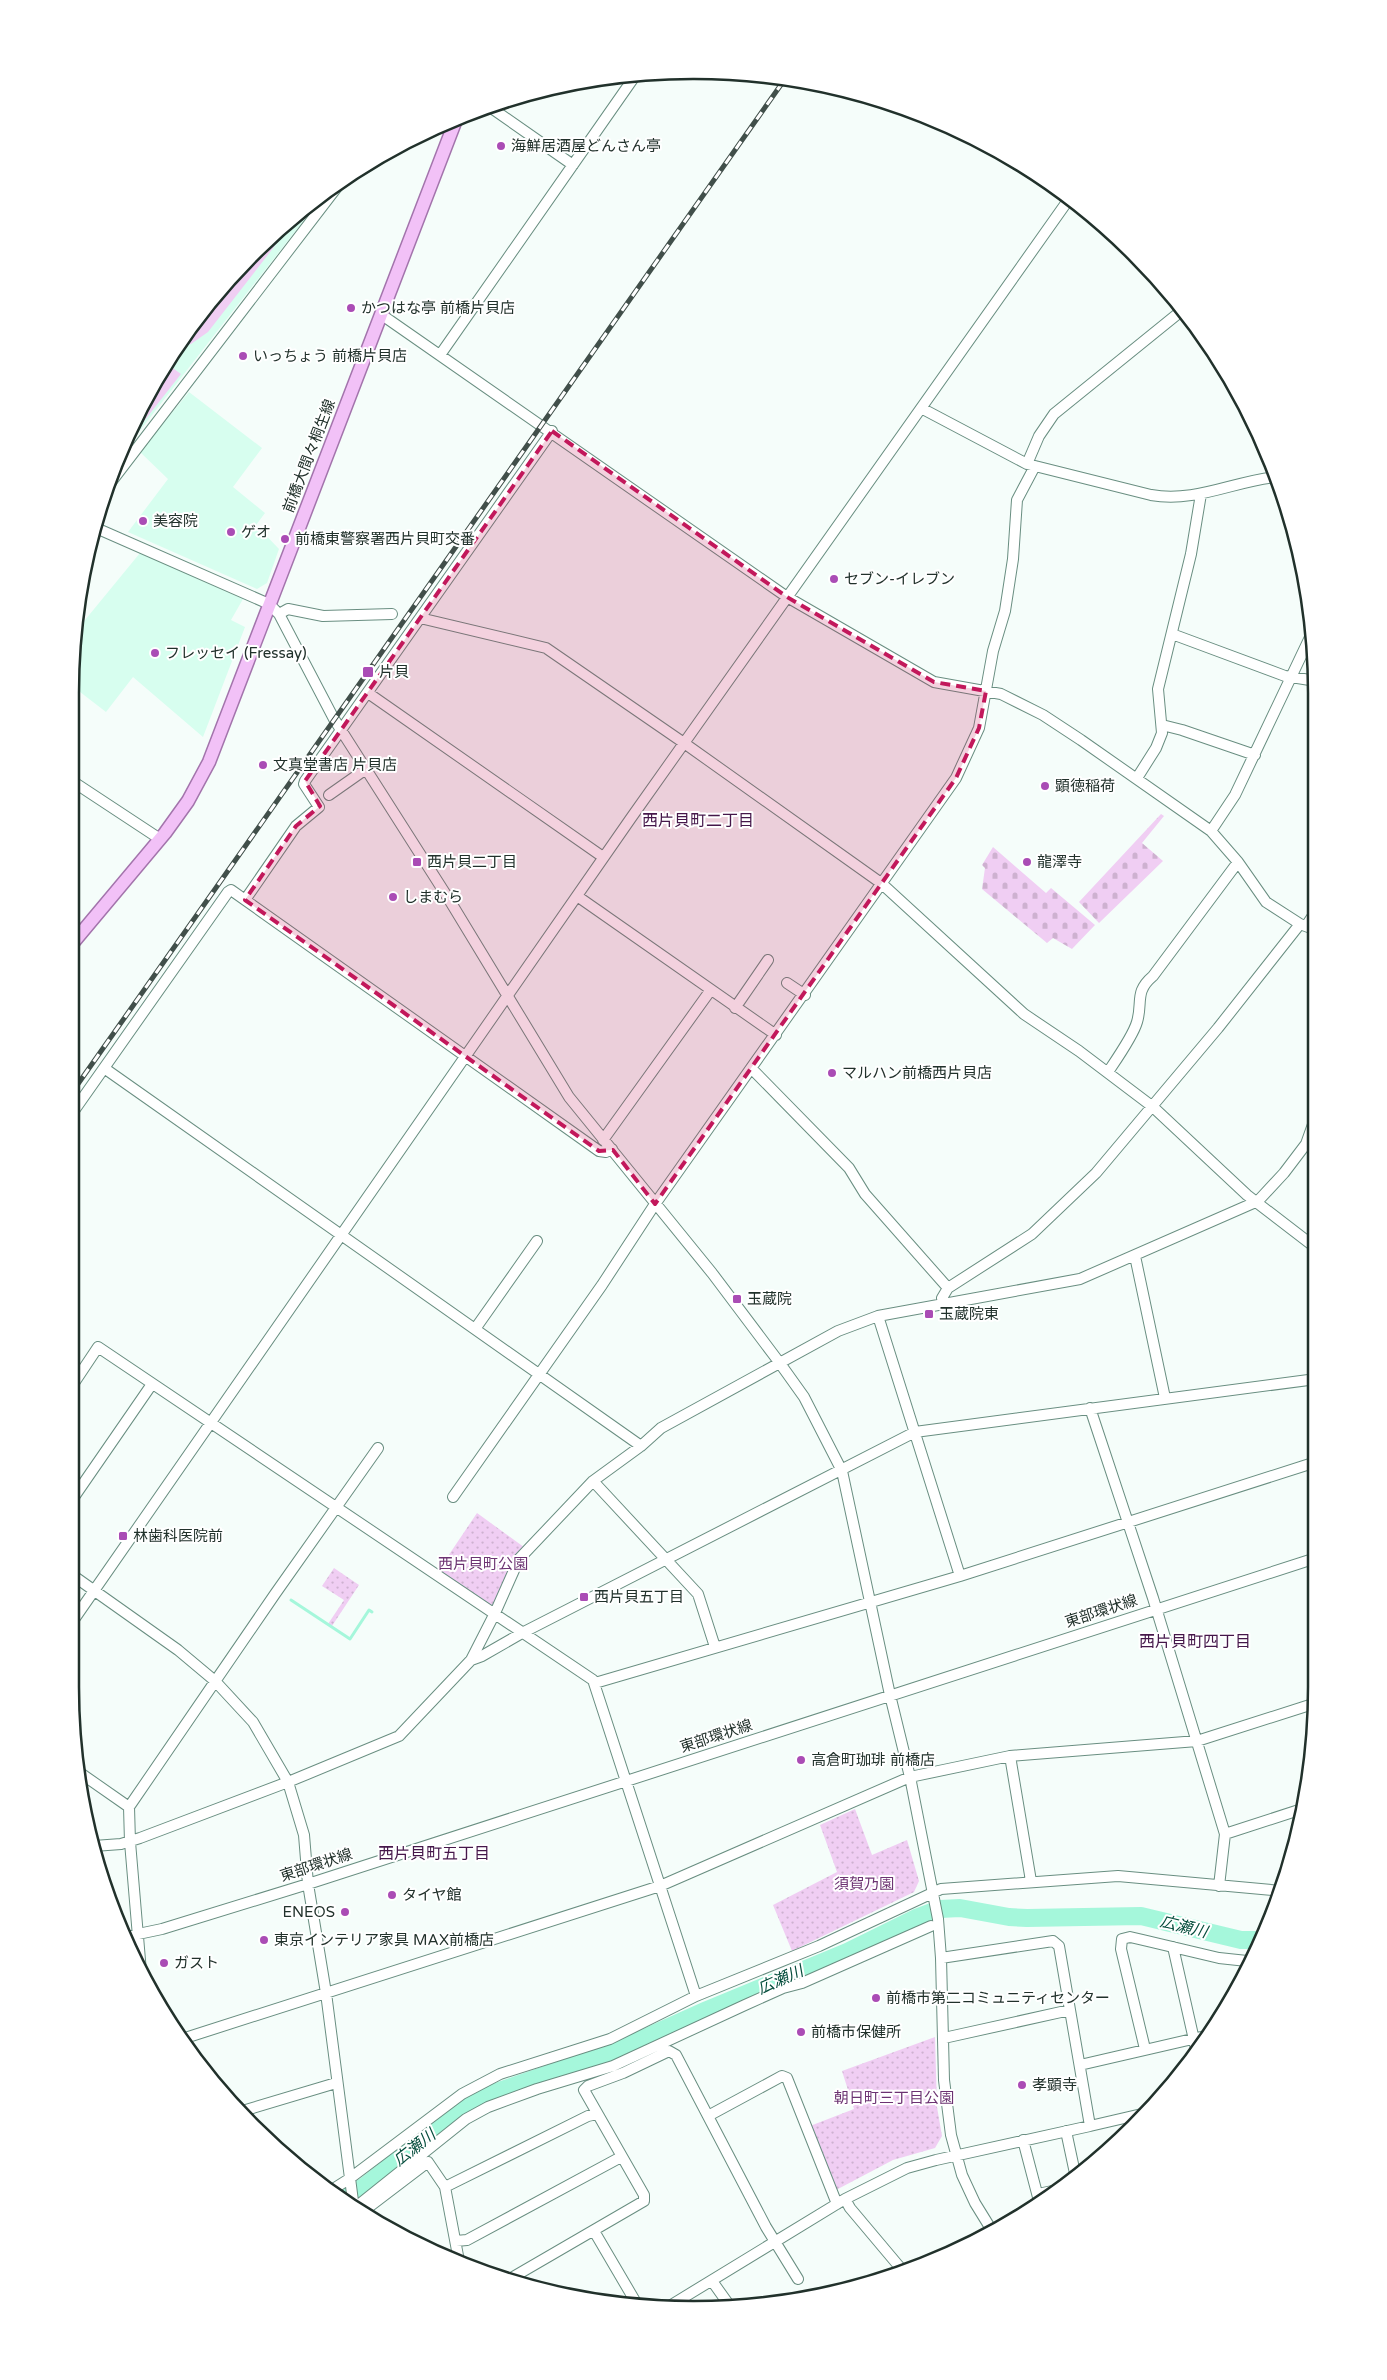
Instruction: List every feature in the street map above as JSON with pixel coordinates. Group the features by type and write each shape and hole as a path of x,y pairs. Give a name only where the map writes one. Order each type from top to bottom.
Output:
{"main road":[{"name":"前橋大間々桐生線","path":"79,936 160,839 188,801 209,762 453,128"}],"street":[{"path":"440,355 632,82"},
{"path":"496,111 573,164"},
{"path":"123,465 327,200"},
{"path":"79,1612 603,857 1065,204"},
{"path":"453,1497 655,1204 776,1036 961,770 979,728 993,651 1005,611 1013,559 1017,500 1031,465 1039,436 1054,414 1177,314"},
{"path":"382,315 552,431 787,597 934,682 1001,694 1043,715 1137,778 1211,831 1238,862 1266,902 1307,927 1218,1028 1096,1173 1046,1224 948,1288 942,1298 946,1305"},
{"path":"921,408 1031,465 1162,497 1201,494 1269,479"},
{"path":"245,900 296,826 319,807 304,784 552,431"},
{"path":"1137,778 1160,740 1162,725 1158,689 1191,554 1201,494"},
{"path":"101,530 269,604 279,614 342,730 569,1097 712,1273 780,1362 804,1397 842,1471 890,1695 910,1777 933,1898 934,1922 941,1958 944,2088 955,2155 975,2203 989,2225"},
{"path":"279,614 288,610 323,616 392,614"},
{"path":"420,618 546,648 684,743 881,883 1024,1014 1108,1072 1152,1106 1248,1195 1258,1201 1260,1206 1308,1242"},
{"path":"1172,634 1291,677 1308,680"},
{"path":"1211,831 1231,803 1306,645"},
{"path":"368,692 603,857"},
{"path":"1162,725 1255,755"},
{"path":"329,795 366,768"},
{"path":"79,787 160,839"},
{"path":"1108,1072 1137,1024 1140,996 1146,982 1153,976 1238,862"},
{"path":"79,1103 231,890 599,1151 606,1152 612,1149"},
{"path":"577,896 776,1036"},
{"path":"735,1008 768,960"},
{"path":"787,983 805,994"},
{"path":"603,1140 710,991"},
{"path":"104,1068 641,1446"},
{"path":"752,1069 849,1168 865,1194 948,1288"},
{"path":"100,1845 130,1842 288,1782 399,1736 470,1660 495,1613 519,1559 593,1482 641,1446 661,1428 838,1331 878,1316 1080,1279 1258,1201 1284,1173 1306,1144 1308,1138"},
{"path":"475,1329 537,1241"},
{"path":"1135,1256 1165,1398"},
{"path":"878,1316 960,1576"},
{"path":"79,1376 98,1347 209,1424 495,1613 595,1683 696,1996"},
{"path":"470,1660 482,1656 522,1633 665,1559 842,1471 915,1432 1308,1381"},
{"path":"79,1490 152,1384"},
{"path":"1090,1408 1156,1610 1225,1834 1219,1886"},
{"path":"139,1951 129,1807 378,1448"},
{"path":"595,1683 960,1576 1308,1465"},
{"path":"593,1482 700,1598 715,1647"},
{"name":"東部環状線","path":"132,1936 308,1884 1308,1561"},
{"path":"79,1580 178,1650 215,1681 253,1722 288,1782 304,1835 308,1884 326,1993 350,2182 355,2200"},
{"path":"188,2037 660,1886 910,1777 1010,1756 1197,1741 1308,1706"},
{"path":"1010,1756 1031,1881"},
{"path":"86,1777 129,1807"},
{"path":"1225,1834 1295,1811"},
{"path":"338,2188 350,2182 462,2094 481,2082 500,2074 605,2041 696,1996 933,1898 941,1889 1118,1876 1274,1890"},
{"path":"361,2204 466,2119 488,2107 613,2066 783,1988 802,1983 934,1922"},
{"path":"1146,2049 1121,1941 1130,1937 1219,1958 1244,1961"},
{"path":"941,1958 1053,1941 1059,1946 1090,2126"},
{"path":"1173,1947 1195,2042"},
{"path":"944,2038 1070,2010"},
{"path":"1080,2065 1198,2038"},
{"path":"517,2275 594,2231 645,2199 596,2114 586,2095 585,2088 669,2051 676,2055 775,2242 798,2279"},
{"path":"708,2116 782,2076 787,2078 841,2201 850,2208 898,2266"},
{"path":"248,2109 336,2083"},
{"path":"446,2187 588,2116 596,2114"},
{"path":"678,2301 841,2201 907,2168 955,2155 1133,2116"},
{"path":"1066,2131 1074,2169"},
{"path":"1023,2140 1038,2196"},
{"path":"456,2242 467,2240 621,2157"},
{"path":"362,2204 428,2162 446,2187 458,2254"},
{"path":"594,2231 633,2298"},
{"path":"712,2281 726,2300"}],"highlighted area":[{"path":"552,431 787,597 934,682 986,691 979,728 956,778 655,1204 613,1150 599,1151 245,900 296,826 320,806 305,781"}],"shaded area":[{"path":"308,215 136,436 161,386 182,352 206,319 231,288 259,259"},
{"path":"189,392 262,448 233,487 265,513 256,525 279,549 267,583 257,589 128,532 168,479 140,452"},
{"name":"フレッセイ (Fressay)","path":"140,553 243,599 231,620 245,627 203,737 133,677 106,712 79,691 83,622"}],"green space":[{"path":"281,237 208,332 187,345 231,288"},
{"path":"172,368 181,374 140,426"},
{"path":"1161,814 1164,816 1142,843 1163,861 1099,923 1079,902"},
{"path":"993,847 1046,893 1051,888 1095,925 1072,949 1053,938 1047,943 982,889 985,868 982,865"},
{"name":"西片貝町公園","path":"477,1513 528,1550 495,1613 436,1574"},
{"path":"334,1568 359,1585 332,1626 328,1624 344,1600 322,1586"},
{"name":"須賀乃園","path":"855,1809 872,1855 907,1840 919,1881 914,1892 792,1951 773,1905 837,1872 820,1825"},
{"name":"朝日町三丁目公園","path":"935,2037 937,2107 942,2136 935,2148 893,2160 836,2190 810,2126 854,2109 842,2071"}],"waterway":[{"path":"291,1600 350,1639 369,1610 372,1612"},
{"name":"広瀬川","path":"349,2196 365,2186 462,2109 488,2095 620,2049 707,2010 847,1952 916,1918 940,1909 960,1908 1009,1917 1027,1918 1141,1916 1241,1940 1253,1940"}],"railway":[{"path":"79,1082 781,85"}],"place":[{"name":"海鮮居酒屋どんさん亭","path":"501,146"},
{"name":"かつはな亭 前橋片貝店","path":"351,308"},
{"name":"いっちょう 前橋片貝店","path":"243,356"},
{"name":"美容院","path":"143,521"},
{"name":"ゲオ","path":"231,532"},
{"name":"前橋東警察署西片貝町交番","path":"285,539"},
{"name":"セブン-イレブン","path":"834,579"},
{"name":"フレッセイ (Fressay)","path":"155,653"},
{"name":"片貝","path":"368,672"},
{"name":"文真堂書店 片貝店","path":"263,765"},
{"name":"顕徳稲荷","path":"1045,786"},
{"name":"西片貝二丁目","path":"417,862"},
{"name":"龍澤寺","path":"1027,862"},
{"name":"しまむら","path":"393,897"},
{"name":"マルハン前橋西片貝店","path":"832,1073"},
{"name":"玉蔵院","path":"737,1299"},
{"name":"玉蔵院東","path":"929,1314"},
{"name":"林歯科医院前","path":"123,1536"},
{"name":"西片貝五丁目","path":"584,1597"},
{"name":"高倉町珈琲 前橋店","path":"801,1760"},
{"name":"タイヤ館","path":"392,1895"},
{"name":"ENEOS","path":"345,1912"},
{"name":"東京インテリア家具 MAX前橋店","path":"264,1940"},
{"name":"ガスト","path":"164,1963"},
{"name":"前橋市第二コミュニティセンター","path":"876,1998"},
{"name":"前橋市保健所","path":"801,2032"},
{"name":"孝顕寺","path":"1022,2085"}],"district":[{"name":"西片貝町二丁目","path":"698,820"},
{"name":"西片貝町四丁目","path":"1195,1641"},
{"name":"西片貝町五丁目","path":"434,1853"}]}
